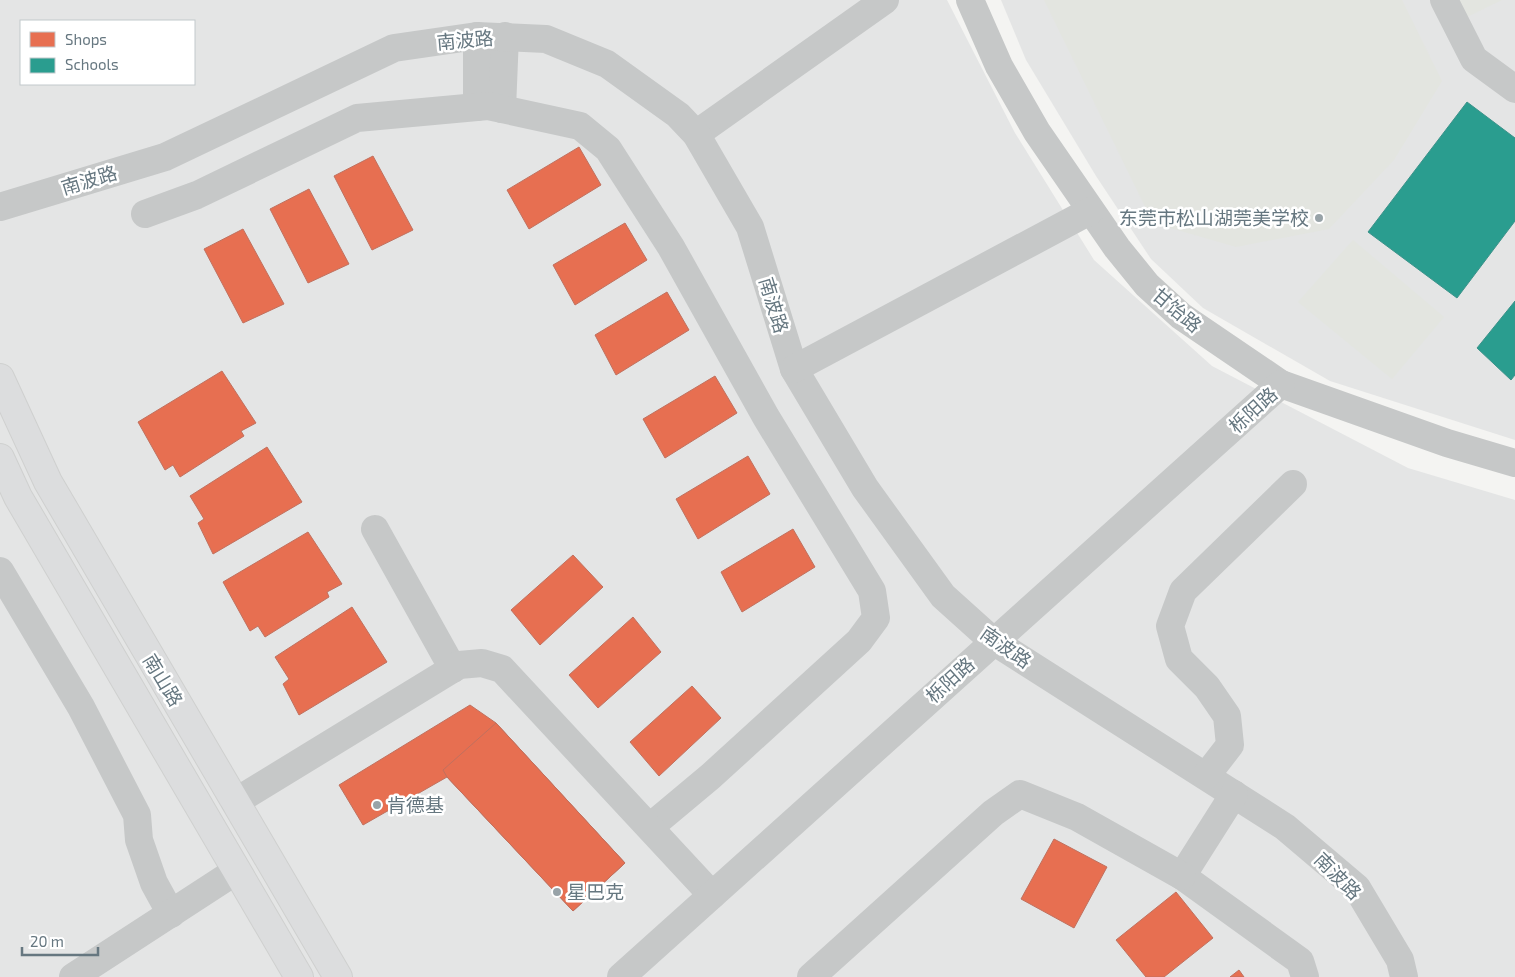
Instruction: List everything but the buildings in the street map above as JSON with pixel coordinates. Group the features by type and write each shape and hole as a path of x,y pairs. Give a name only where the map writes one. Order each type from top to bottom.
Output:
{"main road":[{"name":"南山路","path":"0,378 48,482 338,977"},
{"name":"南山路","path":"0,458 23,505 299,977"}],"street":[{"path":"696,134 885,0"},
{"name":"甘饴路","path":"970,0 999,66 1032,124 1090,210 1147,285 1181,316 1281,384 1447,444 1515,463"},
{"path":"1444,0 1474,59 1515,89"},
{"path":"477,36 489,108"},
{"name":"南波路","path":"0,207 165,157 394,48 477,36 546,39 607,64 678,115 696,134 750,227 794,369 865,488 943,596 993,641 1286,827 1356,888 1400,960 1404,977"},
{"path":"489,108 505,36"},
{"path":"144,214 197,195 357,118 489,108 580,126 608,149 672,247 766,417 872,591 876,618 859,641 711,776 650,828"},
{"path":"794,369 1090,210"},
{"name":"栎阳路","path":"621,977 1281,384"},
{"path":"1206,776 1230,745 1227,716 1207,686 1178,660 1170,626 1183,591 1293,484"},
{"path":"375,529 453,669"},
{"path":"0,571 81,707 136,815 142,849 154,883 171,914"},
{"path":"235,802 458,665 482,663 502,669 712,895"},
{"path":"811,977 992,813 1020,794 1077,817 1182,876 1300,961 1305,977"},
{"path":"1182,876 1234,794"},
{"path":"73,977 236,871"}],"shaded area":[{"path":"0,0 947,0 1015,133 1094,260 1212,366 1408,468 1515,500 1515,977 0,977"},
{"name":"东莞市松山湖莞美学校","path":"1001,0 1515,0 1515,440 1330,381 1203,308 1151,259 1096,176 1026,60"},
{"path":"1044,0 1402,0 1442,81 1394,160 1329,229 1236,247 1153,223"},
{"path":"1452,0 1502,0 1461,20"},
{"path":"1353,240 1444,317 1392,379 1298,302"}],"place":[{"name":"东莞市松山湖莞美学校","path":"1319,218"},
{"name":"肯德基","path":"377,805"},
{"name":"星巴克","path":"557,892"}]}
